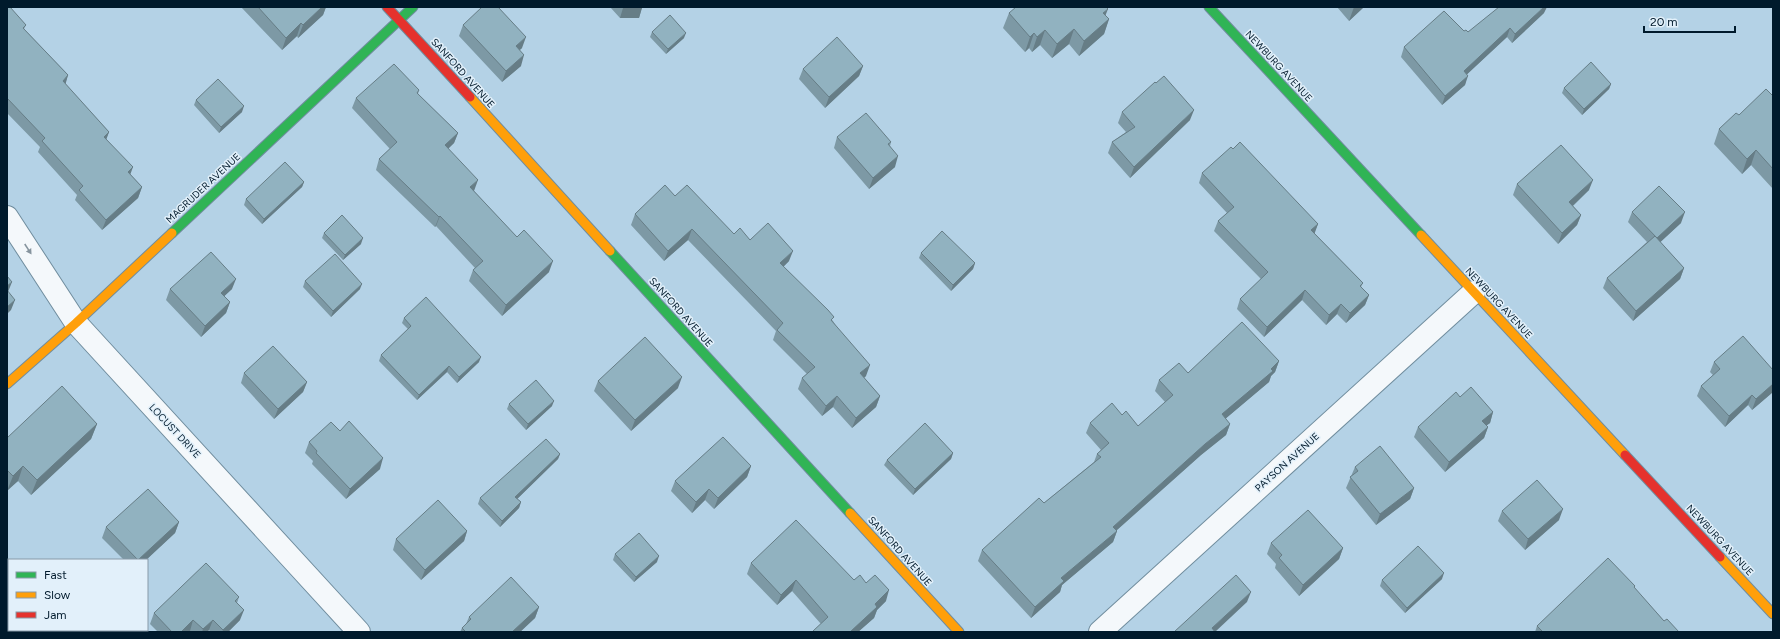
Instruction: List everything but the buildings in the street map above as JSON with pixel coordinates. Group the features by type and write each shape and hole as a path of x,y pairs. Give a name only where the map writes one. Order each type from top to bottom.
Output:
{"street":[{"name":"SANFORD AVENUE","path":"387,7 959,632"},
{"name":"MAGRUDER AVENUE","path":"7,384 76,323 413,7"},
{"name":"NEWBURG AVENUE","path":"1209,7 1773,614"},
{"name":"LOCUST DRIVE","path":"7,217 76,323 359,632"},
{"name":"PAYSON AVENUE","path":"1100,632 1474,292"}],"traffic: fast":[{"path":"172,233 413,7"},
{"path":"1209,7 1421,235"},
{"path":"610,251 850,513"}],"traffic: slow":[{"path":"470,97 610,251"},
{"path":"7,384 76,323 172,233"},
{"path":"1421,235 1625,455"},
{"path":"850,513 959,632"},
{"path":"1720,557 1773,614"}],"traffic: jam":[{"path":"387,7 470,97"},
{"path":"1625,455 1720,557"}]}
